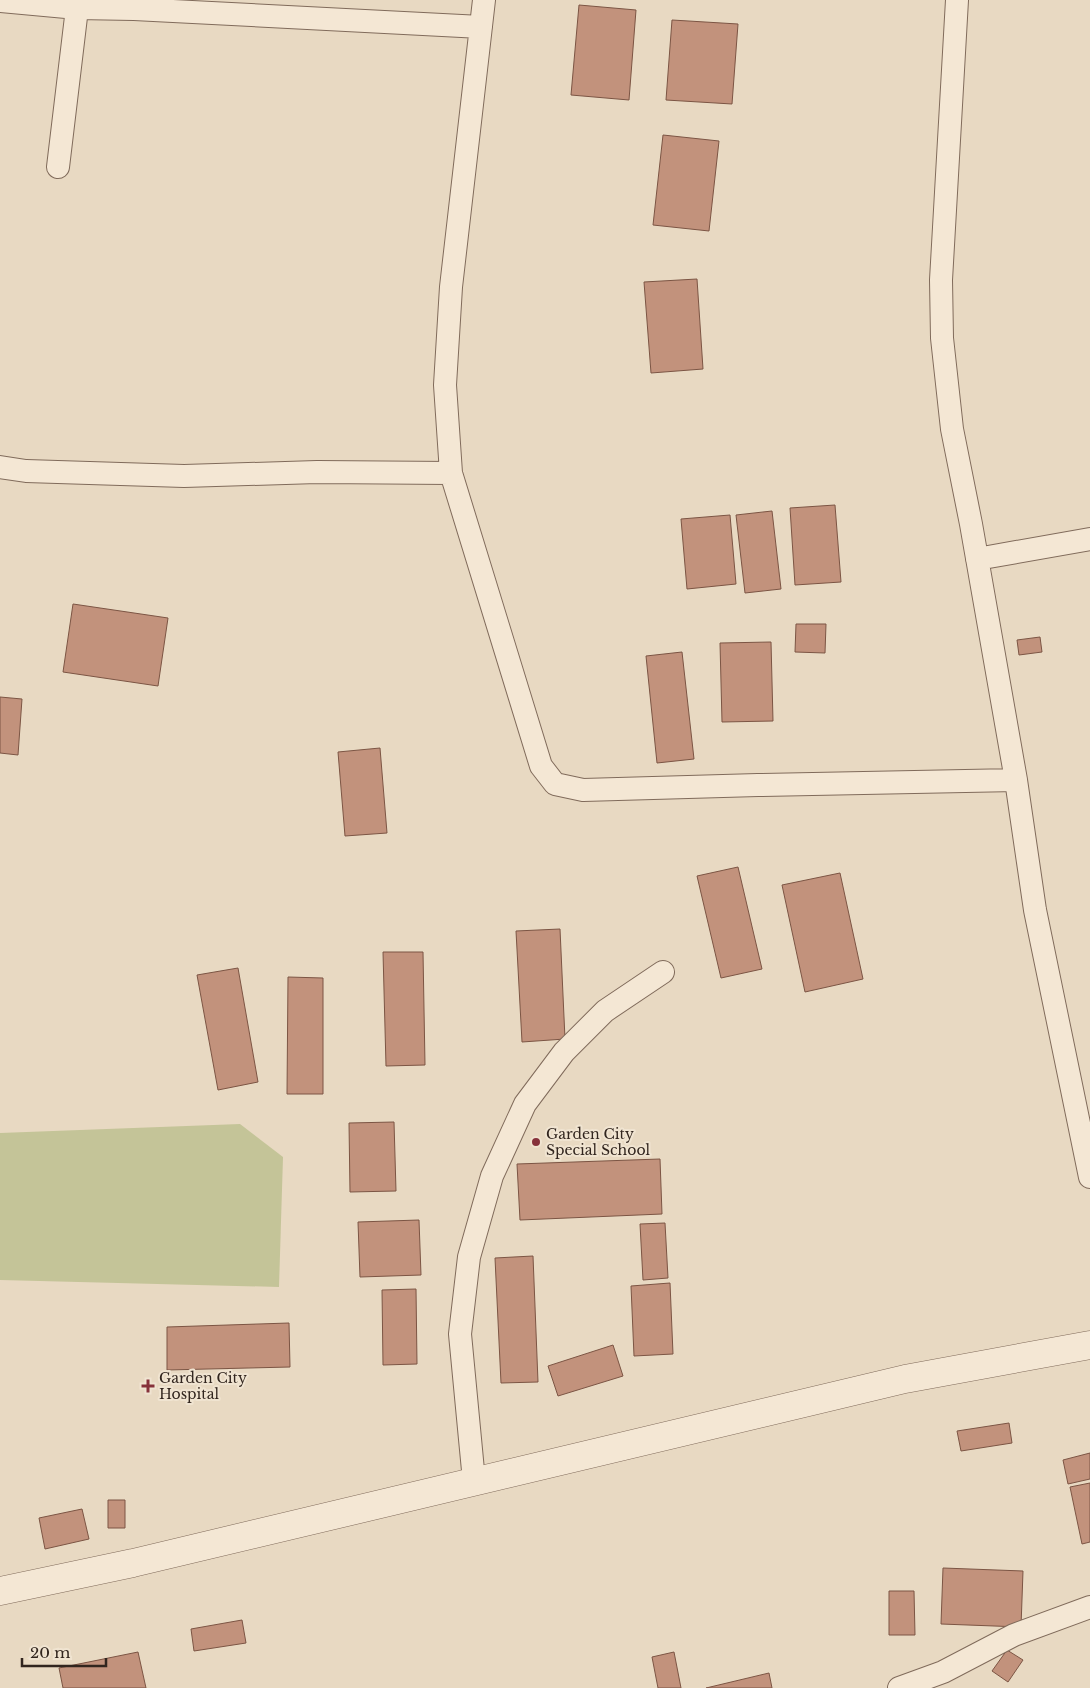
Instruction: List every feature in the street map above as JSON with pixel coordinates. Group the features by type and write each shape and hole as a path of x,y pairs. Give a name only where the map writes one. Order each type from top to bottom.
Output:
{"street":[{"path":"484,0 451,286 445,385 451,473 540,766 555,784 583,790 768,784 1016,780"},
{"path":"957,0 943,231 942,280 942,338 952,429 1016,780 1035,910 1090,1177"},
{"path":"0,1 481,27"},
{"path":"58,167 77,4"},
{"path":"0,467 26,471 184,476 317,472 451,473"},
{"path":"977,559 1090,539"},
{"path":"474,1481 460,1334 469,1257 492,1176 525,1104 564,1052 605,1011 663,972"},
{"path":"0,1591 133,1563 905,1379 1090,1345"},
{"path":"899,1688 943,1672 1014,1635 1090,1607"}],"green space":[{"path":"240,1124 283,1157 279,1287 0,1280 0,1133"}],"building":[{"path":"579,5 636,10 629,100 571,95"},
{"path":"672,20 738,24 732,104 666,100"},
{"path":"663,135 719,141 709,231 653,225"},
{"path":"697,279 703,369 651,373 644,282"},
{"path":"835,505 841,582 795,585 790,508"},
{"path":"772,511 781,589 745,593 736,515"},
{"path":"730,515 736,584 687,589 681,519"},
{"path":"73,604 168,618 158,686 63,672"},
{"path":"796,624 826,624 825,653 795,652"},
{"path":"1040,637 1042,652 1019,655 1017,640"},
{"path":"771,642 773,721 722,722 720,643"},
{"path":"682,652 694,759 657,763 646,656"},
{"path":"0,697 22,699 18,755 0,753"},
{"path":"380,748 387,833 345,836 338,752"},
{"path":"738,867 762,969 721,978 697,876"},
{"path":"840,873 863,979 805,992 782,885"},
{"path":"560,929 565,1039 522,1042 516,931"},
{"path":"383,952 423,952 425,1065 386,1066"},
{"path":"238,968 258,1082 218,1090 197,975"},
{"path":"288,977 323,978 323,1094 287,1094"},
{"path":"394,1122 396,1191 350,1192 349,1123"},
{"path":"660,1159 662,1214 520,1220 517,1164"},
{"path":"419,1220 421,1275 360,1277 358,1222"},
{"path":"665,1223 668,1278 643,1280 640,1224"},
{"path":"533,1256 538,1382 501,1383 495,1258"},
{"path":"670,1283 673,1354 634,1356 631,1286"},
{"path":"416,1289 417,1364 383,1365 382,1290"},
{"path":"289,1323 290,1367 167,1370 167,1327"},
{"path":"613,1345 623,1376 558,1396 548,1366"},
{"path":"1009,1423 1012,1443 961,1451 957,1431"},
{"path":"1090,1453 1090,1479 1068,1484 1063,1460"},
{"path":"1090,1483 1090,1542 1082,1544 1070,1487"},
{"path":"108,1500 125,1500 125,1528 108,1528"},
{"path":"82,1509 89,1539 45,1549 39,1518"},
{"path":"943,1568 1023,1571 1021,1627 941,1624"},
{"path":"889,1591 914,1591 915,1635 889,1635"},
{"path":"242,1620 246,1643 194,1651 191,1629"},
{"path":"1007,1650 1023,1660 1008,1682 992,1671"},
{"path":"138,1652 146,1688 63,1688 59,1668"},
{"path":"674,1652 681,1688 658,1688 652,1657"},
{"path":"769,1673 772,1688 706,1688"}],"place":[{"name":"Garden City Special School","path":"536,1142"},
{"name":"Garden City Hospital","path":"148,1386"}]}
